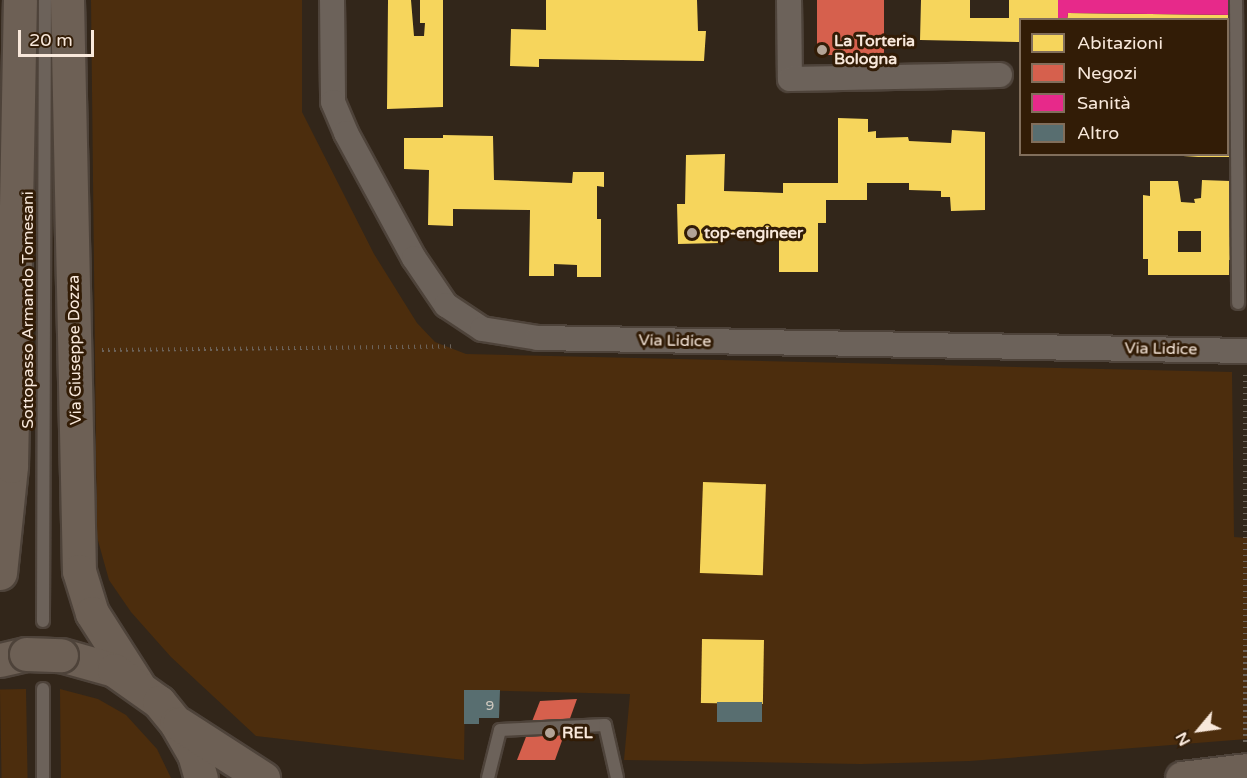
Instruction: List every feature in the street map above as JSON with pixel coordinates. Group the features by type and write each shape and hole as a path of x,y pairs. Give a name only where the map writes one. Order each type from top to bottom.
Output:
{"main road":[{"path":"0,573 11,466 20,0"},
{"name":"Via Giuseppe Dozza","path":"67,0 79,572 92,613 138,684"},
{"path":"13,657 61,655 88,660 138,684 177,723 263,778"},
{"path":"177,723 194,754 201,778"},
{"path":"1182,778 1246,759"}],"street":[{"name":"Via Lidice","path":"332,0 333,102 346,134 414,258 446,306 482,329 538,338 1244,351"},
{"path":"789,0 790,79 1000,75"}],"lane":[{"name":"Sottopasso Armando Tomesani","path":"43,621 45,0"},
{"path":"1236,0 1238,303"},
{"path":"43,689 44,778"},
{"path":"488,778 501,730 605,726 617,778"}],"path":[{"path":"100,350 455,346"},
{"path":"1244,351 1246,379 1243,539 1246,759"},
{"path":"1243,539 1247,548"}],"shaded area":[{"path":"91,0 302,0 302,112 374,254 417,323 435,342 466,354 1232,372 1234,537 1247,538 1247,739 970,761 861,764 624,760 630,694 465,690 464,760 256,736 171,657 131,612 109,580 97,537"},
{"path":"0,689 26,689 28,778 2,778"},
{"path":"60,689 98,699 126,715 157,749 171,778 61,778"}],"building: Abitazioni":[{"path":"388,0 411,0 414,36 424,36 425,23 420,23 420,0 443,0 443,107 387,109"},
{"path":"546,0 697,0 698,31 706,31 704,61 539,59 539,67 510,66 511,29 546,30"},
{"path":"921,0 970,0 970,18 1009,18 1009,0 1058,0 1058,18 1019,18 1019,42 920,40"},
{"path":"1068,13 1232,15 1232,44 1229,44 1229,18 1067,18"},
{"path":"1229,77 1232,77 1231,157 1183,157 1229,156"},
{"path":"838,118 868,119 868,132 876,131 876,138 908,137 909,141 951,143 952,130 985,132 985,210 951,211 950,197 941,197 941,191 909,190 909,183 867,183 867,200 826,200 826,223 818,223 818,272 779,272 779,233 720,234 720,243 678,244 677,204 685,204 686,155 725,154 724,191 783,193 783,183 838,183"},
{"path":"443,135 493,136 494,180 572,183 573,172 604,172 604,187 597,186 597,219 601,219 601,277 577,277 577,265 554,264 554,276 529,276 530,210 453,209 453,226 428,225 429,170 404,169 404,138 443,138"},
{"path":"1202,180 1230,181 1230,196 1236,196 1235,260 1229,260 1229,275 1148,275 1148,259 1143,259 1143,195 1150,196 1150,181 1178,181 1181,202 1195,203 1194,199 1201,198","holes":["1178,231 1201,231 1201,252 1178,252"]},
{"path":"703,482 766,484 763,575 700,573"},
{"path":"702,639 764,640 763,704 701,703"}],"building: Negozi":[{"path":"817,0 884,0 884,55 817,55"},
{"path":"577,699 555,760 517,760 540,701"}],"building: Sanità":[{"path":"1058,0 1233,0 1232,15 1068,13 1067,18 1058,18"}],"building: Altro":[{"path":"464,690 500,690 499,718 479,718 479,724 464,724"},
{"path":"717,702 762,702 762,722 717,722"}],"place":[{"name":"La Torteria Bologna","path":"822,50"},
{"name":"top-engineer","path":"692,233"},
{"name":"REL","path":"550,733"}]}
